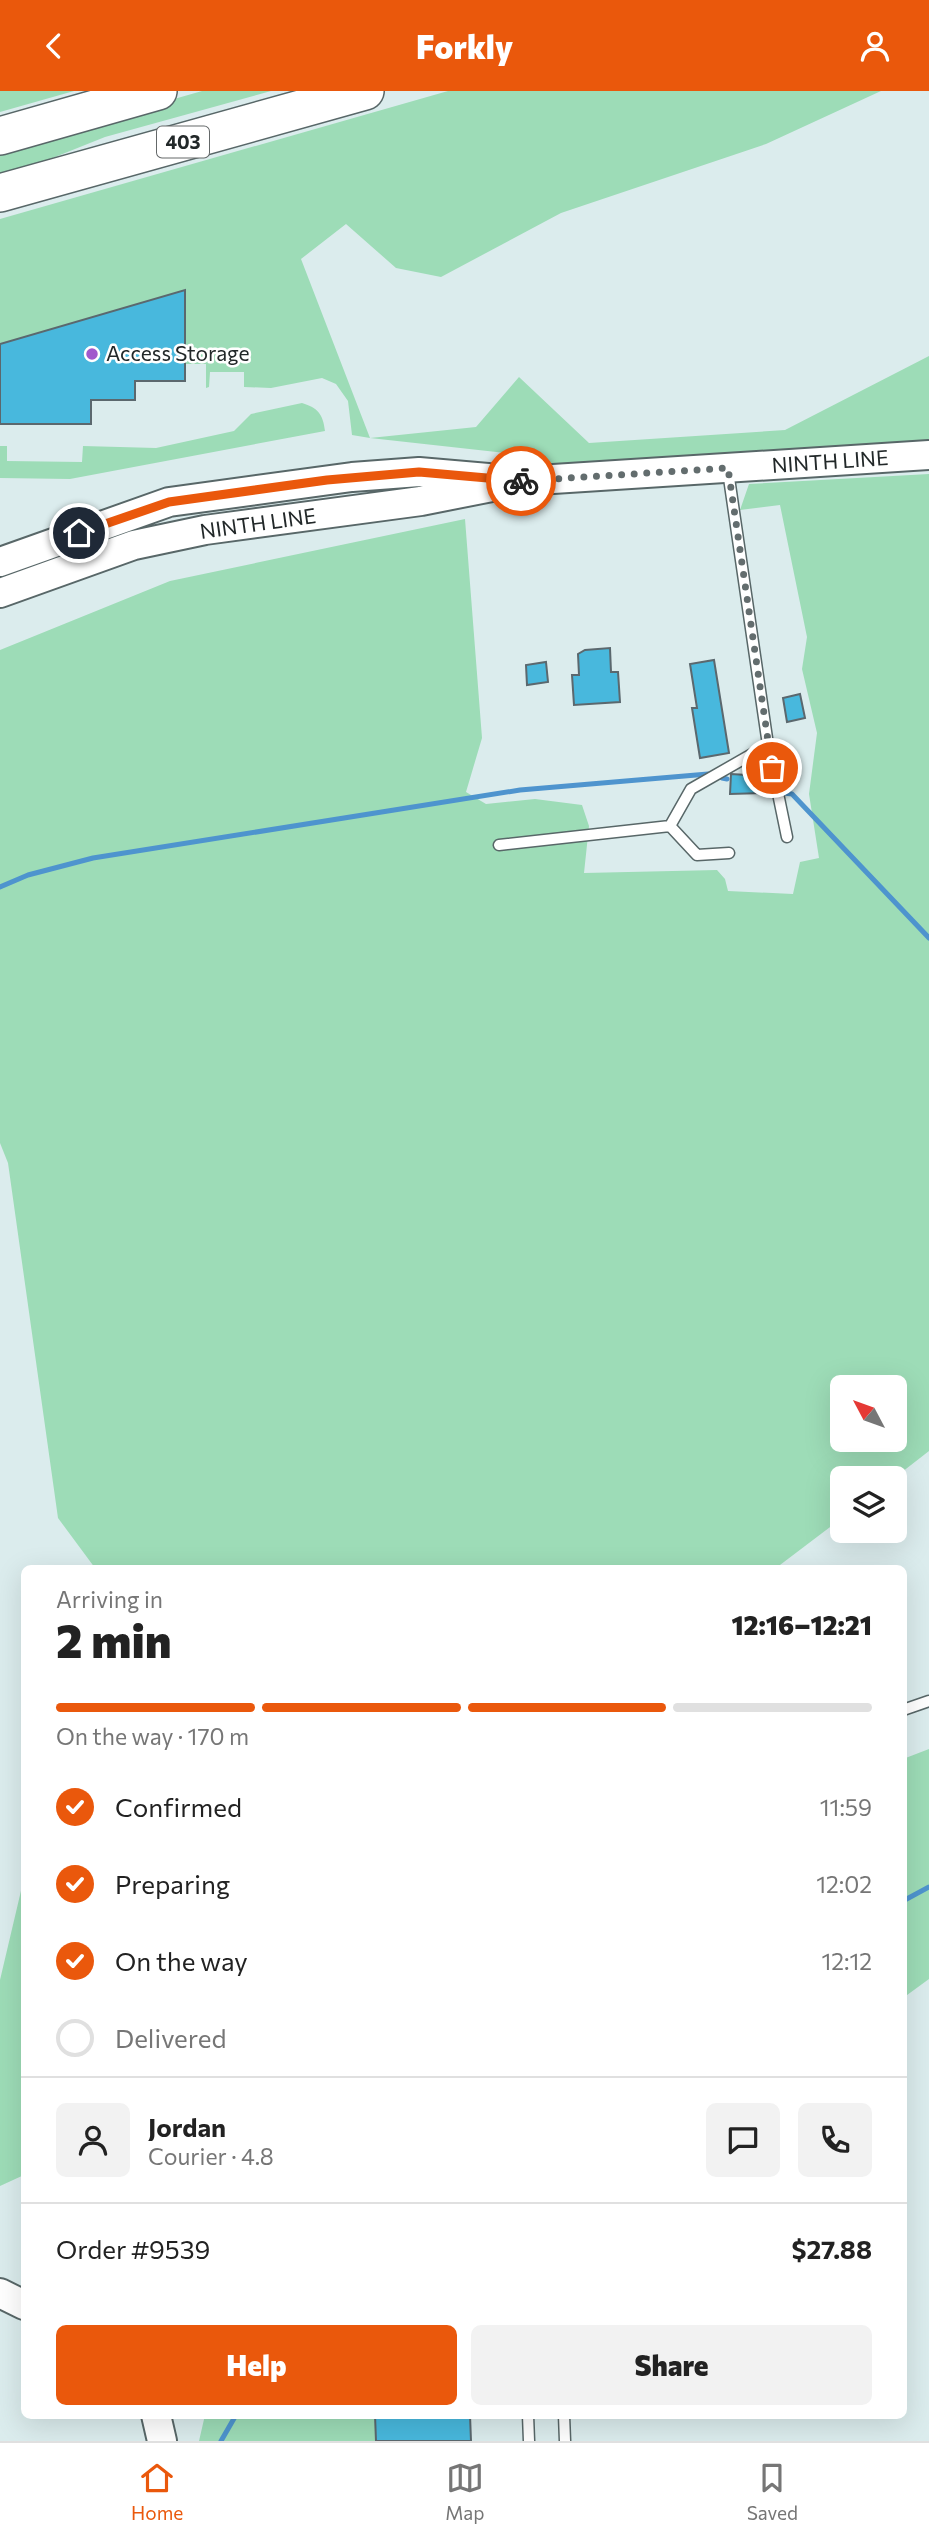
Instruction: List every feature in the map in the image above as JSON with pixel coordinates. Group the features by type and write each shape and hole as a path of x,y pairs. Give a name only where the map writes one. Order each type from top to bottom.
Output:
{"highway":[{"path":"0,136 158,91"},
{"name":"403","path":"0,194 365,91"}],"main road":[{"name":"NINTH LINE","path":"0,593 134,545 205,530 421,502 522,481 929,455"},
{"name":"NINTH LINE","path":"0,562 143,511 183,500 327,480 419,472 522,481"},
{"path":"0,2293 21,2304"},
{"path":"157,2419 162,2441"}],"lane":[{"path":"728,468 768,745 787,837"},
{"path":"670,826 691,789 768,745"},
{"path":"499,845 670,826"},
{"path":"670,826 697,855 729,853"},
{"path":"907,1709 929,1701"},
{"path":"528,2419 529,2441"},
{"path":"564,2419 565,2441"}],"green space":[{"path":"0,91 74,91 0,112"},
{"path":"202,91 271,91 105,137 40,163 0,175 0,155 122,114"},
{"path":"448,91 881,91 766,144 561,213 441,277 396,268 346,224 301,259 370,438 352,435 348,401 336,384 322,378 271,388 244,387 244,372 210,372 209,387 206,388 206,364 185,364 185,290 0,344 0,219"},
{"path":"929,356 929,443 515,468 515,454 370,438 476,427 519,377 589,443 785,430"},
{"path":"302,403 319,413 325,431 70,479 0,478 0,446 7,446 7,461 82,462 83,446 156,448 234,431 251,414"},
{"path":"929,474 929,1451 907,1468 907,1466 830,1466 830,1527 780,1565 93,1565 58,1518 8,1163 0,1143 0,650 170,581 465,519 482,738 466,792 486,804 535,799 582,805 589,826 584,873 717,870 725,879 728,891 793,894 800,862 819,858 809,794 817,733 802,669 807,637 780,505 740,510 749,484"},
{"path":"929,1749 929,1979 907,1995 907,1757"},
{"path":"21,1891 21,2176 0,2186 0,1980"},
{"path":"204,2419 375,2419 376,2441 199,2441"}],"building":[{"name":"Access Storage","path":"185,290 185,381 135,381 135,400 91,400 91,424 0,424 0,344"},
{"path":"610,648 611,672 618,672 620,702 574,705 572,675 579,675 578,654 585,650"},
{"path":"714,660 729,753 700,758 692,708 697,708 690,664"},
{"path":"546,662 548,682 527,685 526,665"},
{"path":"800,694 805,718 787,722 783,698"},
{"path":"731,774 763,776 765,793 730,794"},
{"path":"375,2419 470,2419 471,2441 376,2441"}],"waterway":[{"path":"0,887 28,875 93,858 520,790 708,774"},
{"path":"722,778 727,779"},
{"path":"784,793 792,794 929,938"},
{"path":"907,1899 929,1887"},
{"path":"221,2441 234,2419"}],"way so far":[{"path":"521,481 728,468 772,768"}],"place":[{"name":"Access Storage","path":"92,354"}],"route":[{"path":"79,533 169,502 292,484 419,472 521,481"}]}
